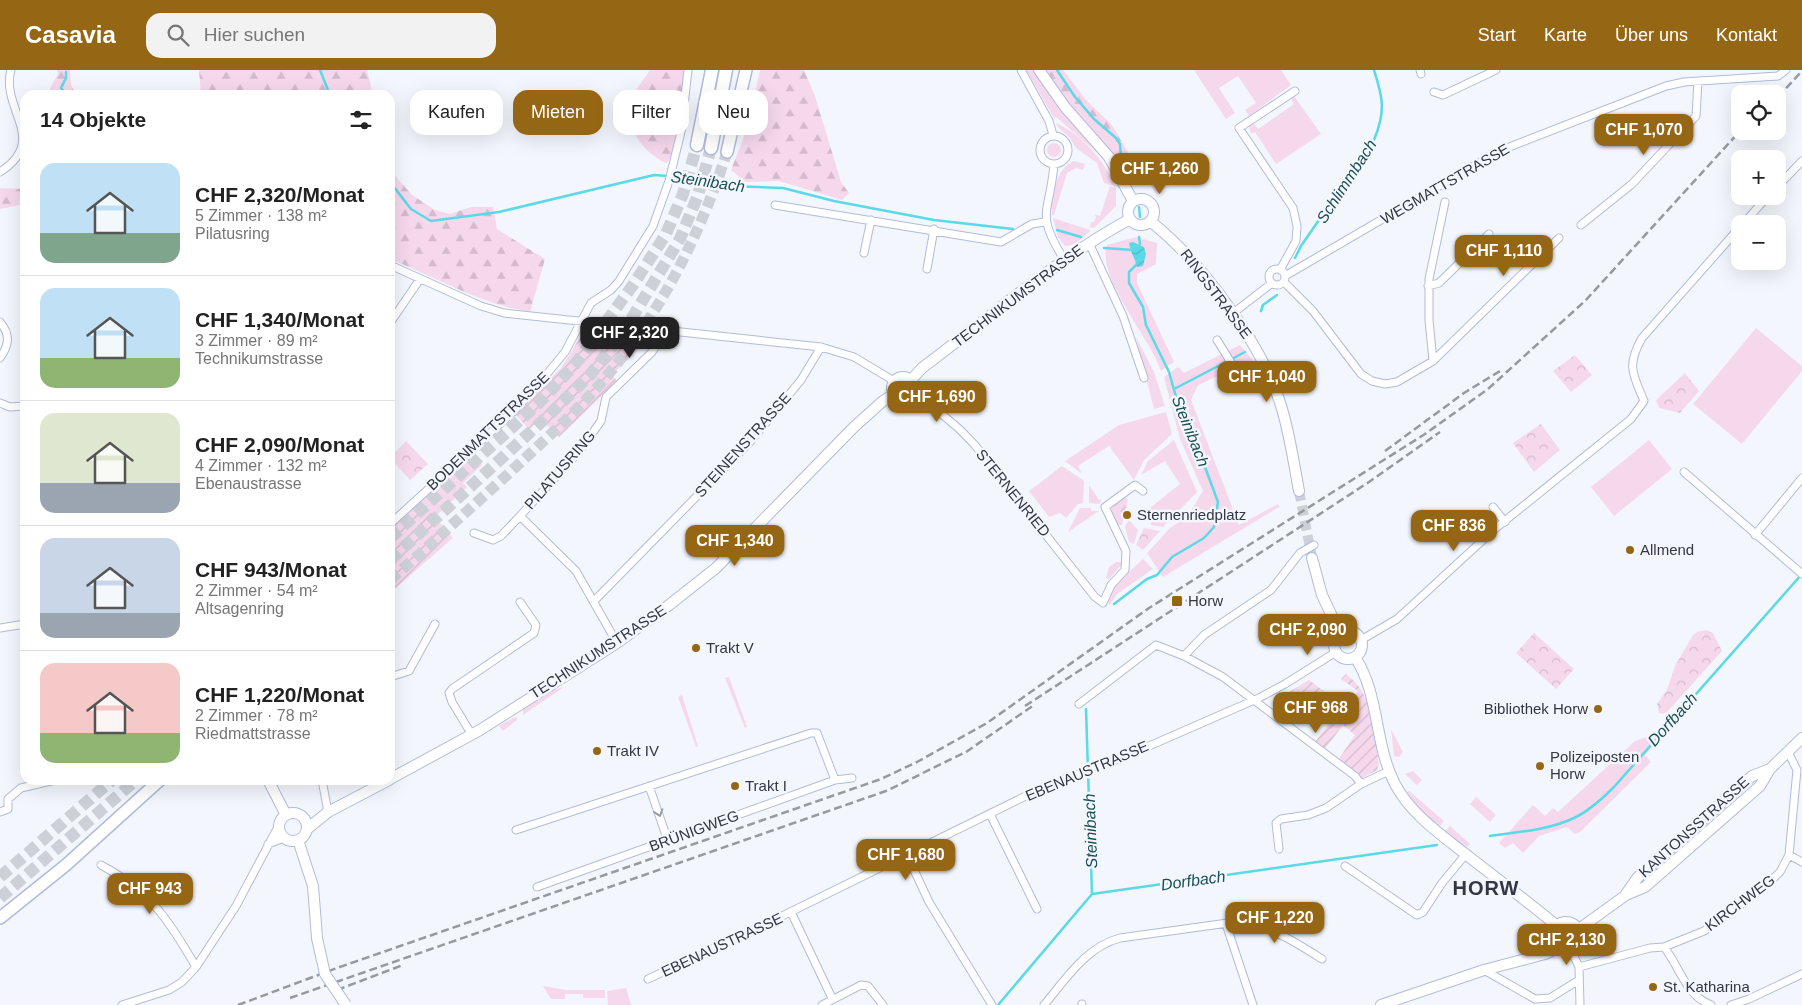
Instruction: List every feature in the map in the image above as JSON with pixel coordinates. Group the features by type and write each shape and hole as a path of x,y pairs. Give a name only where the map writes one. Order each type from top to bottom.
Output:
{"highway":[{"path":"698,145 712,70"},
{"path":"711,148 726,70"}],"main road":[{"path":"727,152 746,70"},
{"path":"1039,70 1071,115 1109,157 1134,200"},
{"path":"1143,198 1151,204 1154,212 1150,221 1138,225 1130,219 1127,210 1134,200 1143,198"},
{"name":"TECHNIKUMSTRASSE","path":"911,380 922,368 1064,261 1089,243 1130,219"},
{"name":"RINGSTRASSE","path":"1150,221 1187,254 1254,343 1273,383 1282,409 1299,491"},
{"path":"904,377 911,380 914,386 912,395 903,399 894,394 892,388 894,381 904,377"},
{"name":"TECHNIKUMSTRASSE","path":"395,777 472,735 617,643 716,568 854,427 882,401 894,394"},
{"path":"1312,558 1322,596 1340,633"},
{"path":"1350,631 1361,640 1361,649 1355,657 1342,658 1336,652 1334,643 1340,633 1350,631"},
{"path":"1355,657 1365,677 1376,709 1389,771 1400,793 1421,818 1557,926"},
{"name":"KANTONSSTRASSE","path":"1579,930 1626,895 1645,887 1760,786 1770,769 1802,738"},
{"path":"0,918 66,865 154,785"},
{"path":"271,785 286,815"},
{"name":"TECHNIKUMSTRASSE","path":"307,829 328,812 379,785"},
{"name":"TECHNIKUMSTRASSE","path":"302,816 328,812"},
{"path":"295,813 302,816 306,822 307,829 304,836 298,840 284,838 279,825 286,815 295,813"},
{"path":"298,840 313,886 317,938 326,974 346,1005"},
{"path":"1381,1005 1484,970 1545,954 1558,948 1571,950 1580,942 1579,930 1568,922 1557,926 1552,935 1558,948"}],"street":[{"path":"11,70 7,80 7,93 20,130"},
{"name":"BODENMATTSTRASSE","path":"395,519 515,410 538,386 561,359 591,303 615,287 657,217 670,181 681,132 688,70"},
{"path":"1021,70 1049,121 1052,135"},
{"path":"1434,92 1443,95 1496,70"},
{"name":"WEGMATTSTRASSE","path":"1284,279 1499,151 1666,86 1698,81 1778,76 1786,70"},
{"path":"1581,225 1632,184 1696,116 1698,81"},
{"path":"1272,283 1270,279 1271,273 1280,270 1296,241 1297,226 1293,208 1239,128 1295,91"},
{"path":"1052,135 1064,139 1068,151 1062,162 1054,164 1044,161 1040,152 1041,143 1052,135"},
{"path":"0,172 16,158 20,145"},
{"path":"1786,178 1802,162"},
{"path":"1054,164 1045,207 1045,222 1051,240 1064,261"},
{"path":"1433,361 1428,286 1445,202"},
{"path":"776,204 934,229 1001,242 1032,224 1045,222"},
{"path":"1751,215 1760,205"},
{"path":"864,253 871,220"},
{"path":"927,270 934,229"},
{"path":"1428,286 1439,284 1489,234"},
{"path":"1280,270 1284,279 1313,311 1361,374 1372,381 1385,384 1397,382 1433,361 1559,238"},
{"path":"1361,640 1388,626 1397,619 1504,522 1631,419 1644,402 1633,377 1633,354 1647,332 1731,238"},
{"path":"1089,243 1123,316 1144,378"},
{"path":"395,267 480,306 504,313 821,347 854,358 894,381"},
{"path":"395,316 420,279"},
{"path":"1272,283 1279,285 1284,279"},
{"path":"1232,314 1272,283"},
{"path":"0,322 8,340 6,349 0,358"},
{"name":"PILATUSRING","path":"474,533 493,540 501,536 578,453 602,421 606,397 652,352 666,331"},
{"path":"1217,340 1223,353 1240,377 1252,375 1255,384"},
{"name":"STEINENSTRASSE","path":"594,601 750,442 801,380 821,347"},
{"name":"STERNENRIED","path":"912,395 939,411 958,426 1095,598 1103,603 1111,585 1125,570 1126,552 1105,507 1135,486 1143,492"},
{"path":"0,404 10,407 20,406"},
{"path":"1684,472 1800,572"},
{"path":"1755,535 1802,478"},
{"path":"1493,507 1504,522"},
{"path":"520,516 576,571 617,643"},
{"path":"1184,656 1204,635 1271,590 1300,553 1314,545"},
{"path":"472,735 452,702 449,693 452,689 534,633 536,625 520,602"},
{"path":"395,675 408,672 436,624"},
{"path":"0,628 20,625"},
{"path":"1079,704 1156,645 1206,666 1355,776 1360,784"},
{"name":"EBENAUSTRASSE","path":"648,979 1084,770 1124,757 1253,700 1292,680 1336,652"},
{"path":"516,830 817,733 835,780"},
{"name":"KIRCHWEG","path":"1579,967 1650,948 1664,947 1716,924 1763,888 1780,872 1789,855 1797,770 1788,752"},
{"path":"1279,849 1276,823 1281,819 1308,815 1326,808 1360,784 1389,771"},
{"name":"BRÜNIGWEG","path":"537,887 835,780 852,778"},
{"path":"0,812 8,809 8,799 18,790 36,785"},
{"path":"323,785 328,812"},
{"path":"649,786 668,841"},
{"path":"990,814 1037,910"},
{"path":"122,1005 169,990 182,982 196,967 236,906 279,825"},
{"path":"268,844 284,838"},
{"path":"1345,866 1417,915 1423,912 1442,883 1466,854"},
{"path":"907,855 929,902 992,1004"},
{"path":"1789,855 1802,862"},
{"path":"101,865 126,878 150,898 168,920 196,967"},
{"path":"791,912 832,998"},
{"path":"1044,1005 1092,951 1106,941 1120,938 1246,923 1273,931 1322,959"},
{"path":"1226,924 1253,1005"},
{"path":"1664,947 1689,989 1700,1000 1711,1005"},
{"path":"1571,950 1579,967 1580,1005"},
{"path":"1484,970 1535,999 1550,998 1579,980"},
{"path":"1732,1005 1802,974"},
{"path":"822,1005 832,998 861,985 868,986 883,1005"}],"green space":[{"path":"57,70 70,70 71,85 74,90 51,90 50,88 58,74"},
{"path":"199,70 367,70 372,90 201,90"},
{"path":"650,70 683,70 685,77 684,90 636,90"},
{"path":"760,70 804,70 815,96 841,182 849,193 842,200 779,181 746,182 731,170 745,135 768,135 768,90 756,90"},
{"path":"1026,70 1033,70 1059,109 1106,160 1120,186 1101,156 1056,117 1054,118"},
{"path":"1046,70 1063,70 1087,101 1112,125 1129,154 1125,159 1117,158 1070,105"},
{"path":"1194,70 1281,70 1291,85 1249,116 1245,110 1256,103 1238,76 1219,88 1235,113 1226,119"},
{"path":"1294,96 1321,134 1276,164 1255,132 1251,134 1249,126 1253,123 1258,129 1294,104 1290,97"},
{"path":"1056,123 1074,134 1091,149 1105,167 1115,186 1104,183 1097,163 1076,148 1070,138"},
{"path":"635,135 677,135 671,158 666,163 650,153"},
{"path":"1054,143 1059,145 1061,150 1059,155 1054,157 1049,155 1047,150 1049,145"},
{"path":"1074,161 1085,164 1083,170 1076,168 1067,173 1054,215 1052,215 1052,209 1050,208 1057,181 1068,164"},
{"path":"1148,168 1164,189 1157,194 1146,179"},
{"path":"395,176 412,195 435,210 450,214 471,207 493,207 497,229 545,259 530,312 476,297 395,261"},
{"path":"1110,186 1116,188 1116,206 1094,228 1090,227 1091,222 1094,222 1096,217 1094,214 1100,216"},
{"path":"0,188 20,189 20,205 0,209"},
{"path":"1053,218 1090,231 1074,245 1065,246 1058,237"},
{"path":"1136,237 1157,243 1156,264 1137,274 1137,283 1174,362 1161,371 1156,358 1117,291 1106,259 1107,245"},
{"path":"1756,328 1802,366 1802,371 1742,444 1693,404"},
{"path":"584,331 650,338 612,375 617,381 559,437 541,419 529,429 515,414 561,368"},
{"path":"1136,337 1154,372 1165,406 1154,409"},
{"path":"1240,345 1253,360 1198,385 1191,400 1239,525 1278,504 1279,507 1163,577 1147,553 1170,528 1187,517 1203,491 1180,439 1164,377 1178,367 1184,373"},
{"path":"1575,355 1592,375 1571,392 1553,371"},
{"path":"1685,373 1699,391 1680,413 1659,408 1656,400"},
{"path":"1166,412 1172,434 1144,460 1134,480 1109,446 1078,466 1082,474 1065,461 1119,425"},
{"path":"1541,424 1560,450 1534,472 1513,443"},
{"path":"1174,440 1197,492 1163,527 1151,525 1150,508 1180,484 1165,461 1141,475 1148,461"},
{"path":"1649,440 1672,469 1614,516 1591,487"},
{"path":"406,441 428,464 410,480 395,464 395,453"},
{"path":"471,453 482,465 463,483 467,487 435,517 421,500"},
{"path":"1062,466 1084,481 1083,503 1078,504 1066,518 1060,513 1049,517 1029,491"},
{"path":"1089,485 1099,500 1101,499 1100,504 1089,503"},
{"path":"1123,495 1128,500 1124,515 1113,504"},
{"path":"421,500 453,538 395,589 395,525"},
{"path":"1113,504 1124,515 1122,525 1117,525 1111,508"},
{"path":"1080,508 1091,508 1091,511 1099,511 1068,532"},
{"path":"1129,520 1138,530 1134,544 1129,542 1125,526"},
{"path":"1144,528 1160,531 1143,550 1136,545"},
{"path":"1143,559 1153,569 1117,594 1110,605 1107,602 1114,586"},
{"path":"1116,562 1121,562 1122,564 1109,579 1106,578 1109,567"},
{"path":"1707,630 1713,633 1722,651 1668,711 1663,714 1659,713 1657,704 1667,690 1675,666 1693,635"},
{"path":"1534,633 1574,669 1556,689 1516,653"},
{"path":"1346,674 1362,691 1371,714 1376,739 1379,763 1377,770 1362,778 1338,760 1355,735 1343,725 1325,749 1315,742 1333,718 1322,708 1330,697 1345,708 1358,691 1341,679"},
{"path":"729,677 747,727 745,728 725,678"},
{"path":"1309,680 1328,694 1304,723 1295,716 1305,703 1289,692"},
{"path":"564,687 523,715 523,708 550,691"},
{"path":"682,695 698,746 696,747 678,697"},
{"path":"515,717 518,719 503,731 499,726"},
{"path":"1391,729 1403,752 1399,757 1394,756"},
{"path":"1649,736 1655,743 1645,755 1651,762 1580,832 1575,834 1567,827 1539,836 1523,853 1513,843 1505,848 1499,843 1533,805 1545,816 1553,808 1558,812 1635,741"},
{"path":"1413,771 1422,780 1417,785 1405,774"},
{"path":"1409,791 1444,821 1440,826 1423,813 1407,792"},
{"path":"1476,797 1496,815 1490,822 1470,804"},
{"path":"1450,826 1470,844 1467,847 1445,831"},
{"path":"543,986 566,990 605,990 605,998 583,998 583,994 565,994 565,999 551,999"},
{"path":"626,988 631,1005 608,1005 607,991"}],"water":[{"path":"1133,242 1144,247 1146,254 1143,266 1137,267 1129,243"}],"waterway":[{"name":"Steinibach","path":"320,70 328,90"},
{"path":"1057,70 1075,97 1094,119 1116,138 1120,144 1121,159 1134,175"},
{"name":"Schlimmbach","path":"1295,258 1301,246 1374,140 1382,112 1381,97 1374,70"},
{"path":"63,90 61,88 66,78 66,72"},
{"name":"Steinibach","path":"395,188 411,209 431,221 499,212 654,175 712,179 729,186 783,188 834,201 934,220 1013,229"},
{"path":"1139,207 1140,217"},
{"name":"Steinibach","path":"1057,230 1081,237"},
{"path":"1139,237 1140,244"},
{"name":"Steinibach","path":"1104,248 1133,250"},
{"name":"Steinibach","path":"1114,604 1147,579 1157,575 1172,557 1204,538 1214,527 1218,502 1196,443 1182,418 1169,372 1146,325 1143,307 1129,283 1129,272 1138,263"},
{"path":"1261,311 1263,305 1277,295"},
{"path":"1176,388 1245,352"},
{"name":"Dorfbach","path":"1490,836 1533,830 1564,822 1585,812 1595,804 1614,787 1801,575"},
{"name":"Steinibach","path":"1086,709 1092,894"},
{"name":"Dorfbach","path":"998,1005 1092,894 1437,845"}],"tunnel":[{"path":"395,533 540,402 576,363 633,285 666,234 683,194 697,145"},
{"path":"395,555 549,415 590,375 624,331 680,239 698,195 711,148"},
{"path":"395,576 554,431 590,396 622,357 659,303 676,274 704,214 727,152"},
{"path":"1299,491 1312,558"},
{"path":"0,877 106,785"},
{"path":"0,898 130,785"}],"railway":[{"path":"1786,88 1802,71"},
{"path":"238,1005 337,968 881,779 917,762 987,723 1149,608 1425,434 1488,389 1585,301 1732,140"},
{"path":"1385,451 1464,393 1500,371"},
{"path":"1025,706 1369,482 1440,432"},
{"path":"290,998 886,791 966,752 1034,705"},
{"path":"337,990 403,965"}],"place":[{"name":"Sternenriedplatz","path":"1127,515"},
{"name":"Allmend","path":"1630,550"},
{"name":"Horw","path":"1177,601"},
{"name":"Trakt V","path":"696,648"},
{"name":"Bibliothek Horw","path":"1598,709"},
{"name":"Trakt IV","path":"597,751"},
{"name":"Polizeiposten Horw","path":"1540,766"},
{"name":"Trakt I","path":"735,786"},
{"name":"St. Katharina","path":"1653,987"}],"district":[{"name":"HORW","path":"1486,888"}]}
